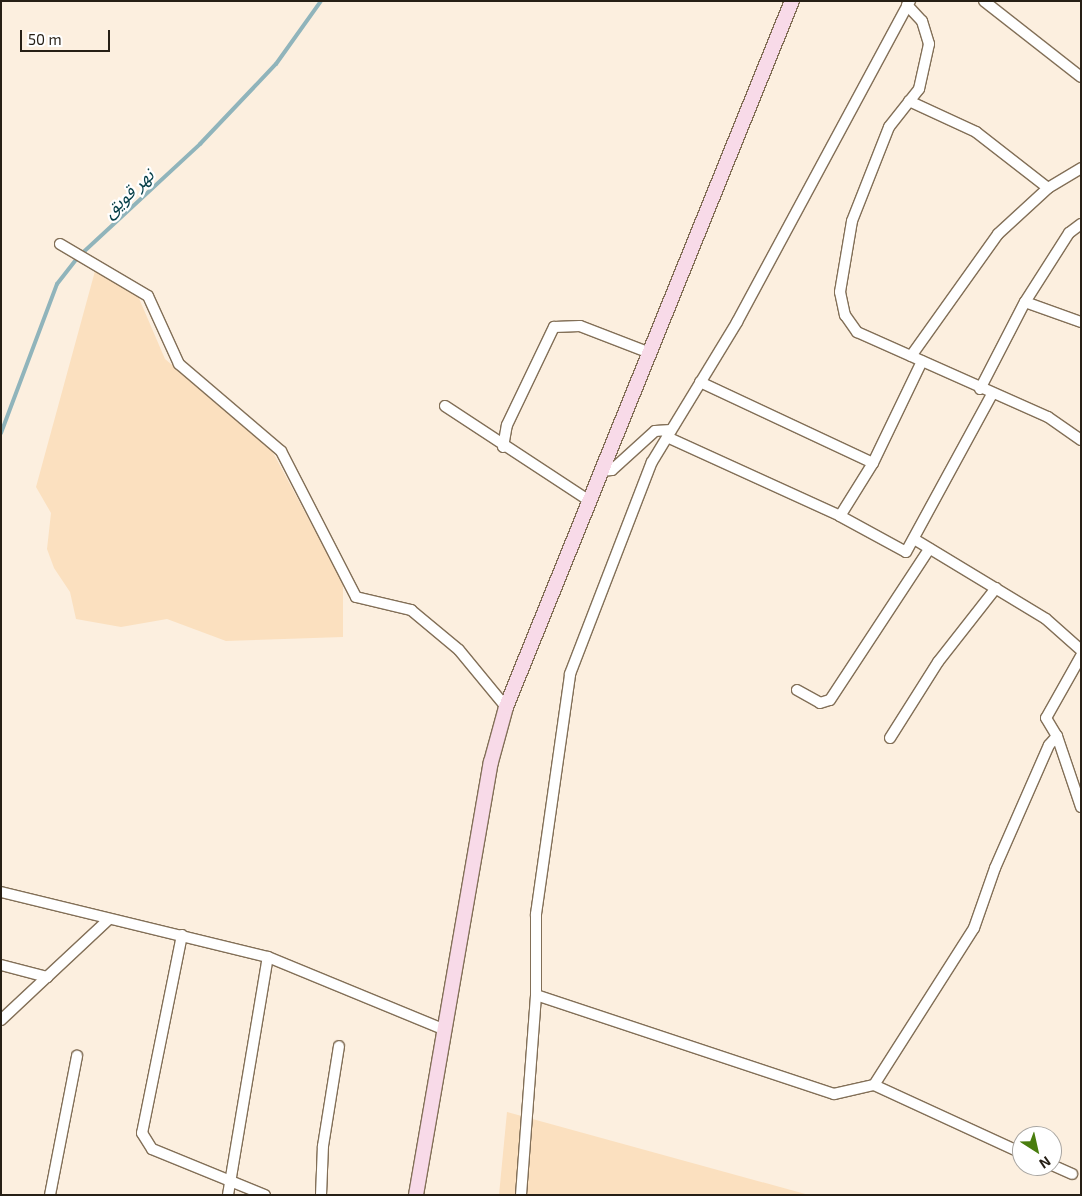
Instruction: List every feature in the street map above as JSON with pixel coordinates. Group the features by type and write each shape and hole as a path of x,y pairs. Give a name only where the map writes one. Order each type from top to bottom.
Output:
{"main road":[{"path":"416,1195 490,762 506,707 588,500 650,353 792,1"}],"street":[{"path":"984,1 1081,77"},
{"path":"521,1195 536,996 536,914 570,674 652,462 700,382 908,3 922,20 929,44 919,89 889,127 852,221 840,292 845,315 857,332 980,389 1048,417 1081,440"},
{"path":"909,101 976,132 1048,188"},
{"path":"910,356 998,234 1048,188 1081,168"},
{"path":"980,389 1025,302 1069,233 1081,224"},
{"path":"60,244 148,296 179,364 281,451 356,597 411,610 459,650 506,707"},
{"path":"1025,302 1081,322"},
{"path":"503,447 507,425 554,327 580,326 650,353"},
{"path":"840,516 874,463 922,361"},
{"path":"700,382 874,463"},
{"path":"600,471 612,470 655,432 669,433 840,516 906,552 992,394"},
{"path":"445,406 503,447 588,500"},
{"path":"914,539 1046,618 1081,650"},
{"path":"797,690 820,703 830,700 929,549"},
{"path":"890,738 938,662 996,588"},
{"path":"1081,656 1046,718 1057,736 1081,807"},
{"path":"874,1085 974,928 1003,850 1049,745 1057,736"},
{"path":"1,892 108,920 182,934 268,957 443,1029"},
{"path":"1,1020 108,920"},
{"path":"182,934 142,1133 152,1148 266,1195"},
{"path":"228,1195 268,957"},
{"path":"1,965 47,977"},
{"path":"536,996 834,1094 874,1085 1012,1147"},
{"path":"321,1195 324,1146 339,1046"},
{"path":"50,1195 77,1056"},
{"path":"1062,1170 1072,1174"}],"shaded area":[{"path":"95,271 138,296 165,359 270,447 343,583 343,637 226,641 167,619 121,627 76,619 70,592 54,568 47,549 51,513 36,487"},
{"path":"507,1112 809,1195 499,1195"}],"waterway":[{"name":"نهر قويق","path":"1,433 57,284 77,258 200,144 276,64 321,1"}]}
